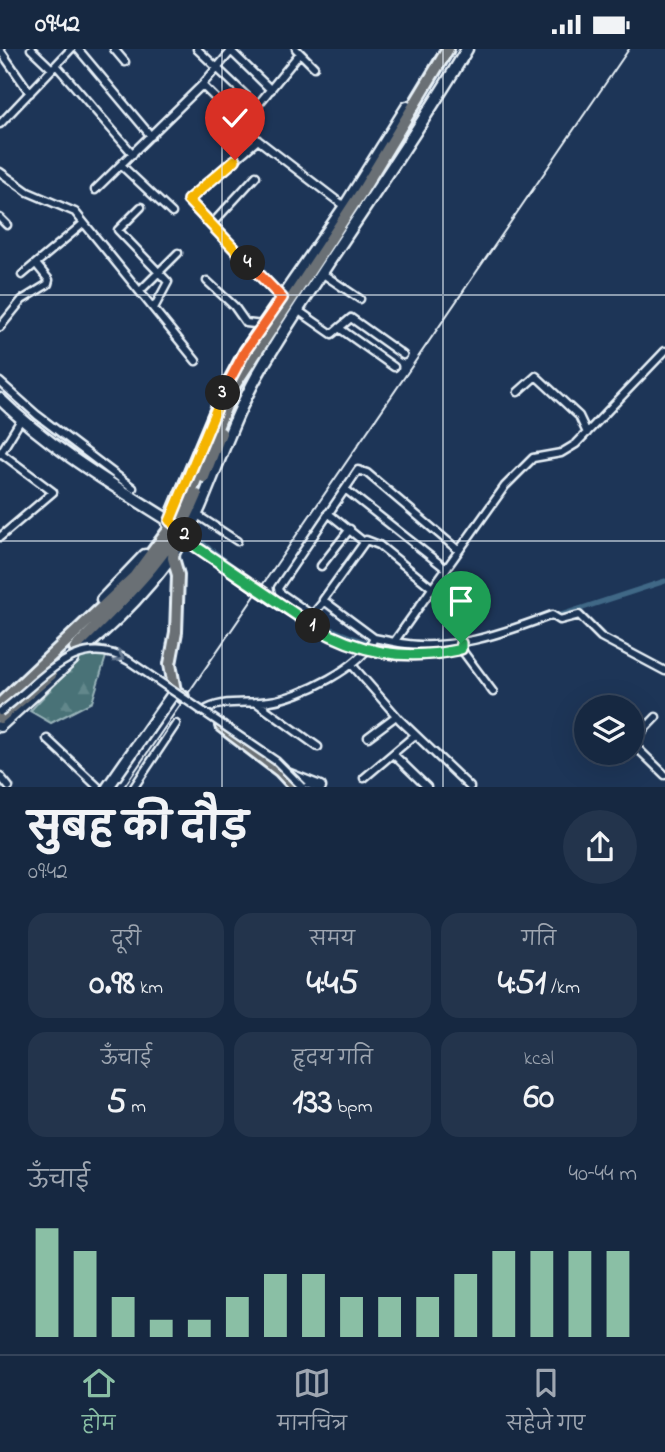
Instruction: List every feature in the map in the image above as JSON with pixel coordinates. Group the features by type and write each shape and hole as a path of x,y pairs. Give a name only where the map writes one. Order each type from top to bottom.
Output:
{"main road":[{"path":"295,787 280,771 175,691 170,664 177,624 178,575 174,553 178,530 234,386 362,191 443,49"},
{"path":"0,703 134,577 178,530 224,390 263,325 344,206 443,49"},
{"path":"78,651 139,582 178,530 243,384 376,182 456,49"},
{"path":"0,697 127,576 197,514 248,392 467,49"},
{"path":"0,399 22,418 99,469 178,530"},
{"path":"0,726 142,590 174,553"},
{"path":"0,719 51,675"},
{"path":"107,787 175,691"},
{"path":"280,771 320,787"}],"street":[{"path":"31,49 54,67 133,153"},
{"path":"0,122 72,49 151,136"},
{"path":"114,49 125,62"},
{"path":"197,49 256,106 298,51 314,67"},
{"path":"0,50 30,93"},
{"path":"95,190 202,85 231,50 271,89"},
{"path":"202,85 258,140 344,206"},
{"path":"258,140 188,198 282,298"},
{"path":"121,165 172,212"},
{"path":"0,172 28,192 70,208 195,361"},
{"path":"211,225 256,176"},
{"path":"141,208 118,230 168,284 154,308"},
{"path":"0,218 7,225"},
{"path":"22,275 84,223"},
{"path":"140,291 178,253"},
{"path":"0,327 22,300 48,284 49,280 36,264"},
{"path":"323,274 360,299"},
{"path":"207,281 234,306 246,323 263,325"},
{"path":"299,310 334,334 351,318 403,355"},
{"path":"339,328 394,367"},
{"path":"394,642 444,568 505,486 533,457 567,451 665,351"},
{"path":"518,392 536,376 579,416 587,433"},
{"path":"0,383 99,469 133,488"},
{"path":"0,537 53,492 0,454 22,418"},
{"path":"431,587 370,539 365,542 314,613 309,613 278,590 356,472 363,471 458,549"},
{"path":"345,489 444,568"},
{"path":"328,513 365,542"},
{"path":"197,514 237,541"},
{"path":"321,566 350,529"},
{"path":"178,530 316,628 369,650 400,656 461,646 555,617 581,615 596,634 665,671"},
{"path":"324,601 374,639 427,646 461,646"},
{"path":"202,712 219,704 257,703 286,698 352,665 369,650 374,639"},
{"path":"461,646 493,692"},
{"path":"0,712 64,658 86,651 110,652 129,661 276,761 302,787"},
{"path":"352,665 415,735 470,787"},
{"path":"257,703 318,747"},
{"path":"368,737 397,716"},
{"path":"644,730 656,717"},
{"path":"134,787 176,724"},
{"path":"364,778 415,735"},
{"path":"47,739 98,787"},
{"path":"393,754 427,787"},
{"path":"644,755 665,775"},
{"path":"0,776 9,787"}],"green space":[{"path":"94,643 108,650 92,702 51,723 30,711"}],"waterway":[{"path":"1,387 78,454 127,488"},
{"path":"189,533 255,583"},
{"path":"555,617 665,581"},
{"path":"266,591 315,621 365,642 418,650 476,642"}],"railway":[{"path":"124,787 629,49"}],"route":[{"path":"235,160 188,200 282,298 245,351 224,390 170,521 186,533 183,538 258,591 337,639 378,653 400,656 457,650 461,649 461,643"}]}
